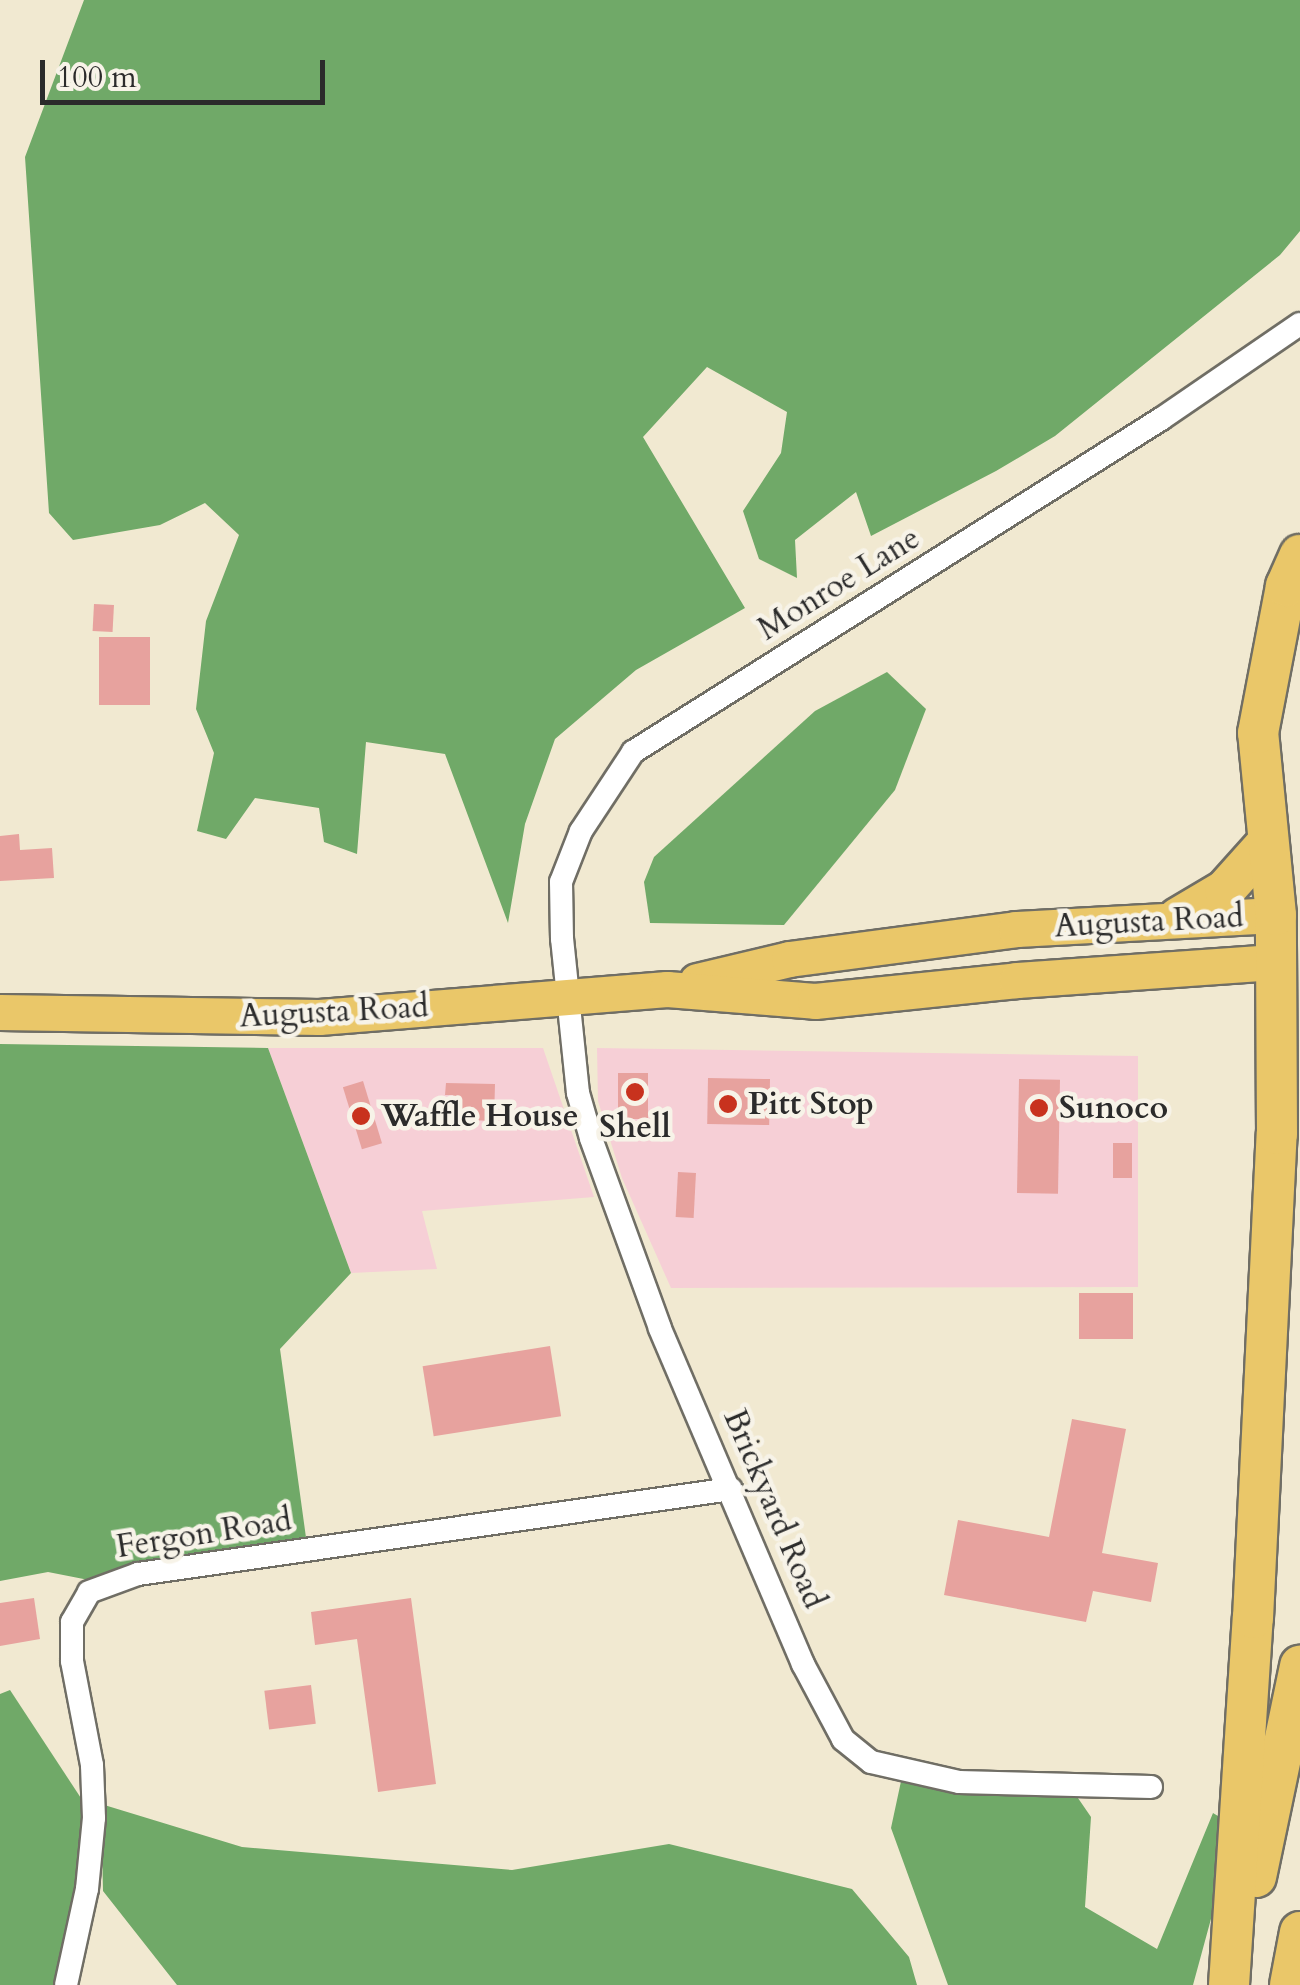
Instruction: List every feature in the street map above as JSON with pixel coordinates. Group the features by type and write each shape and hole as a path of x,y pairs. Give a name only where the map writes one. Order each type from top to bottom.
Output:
{"highway":[{"path":"1231,1985 1276,1153 1276,915 1258,733 1286,586 1300,555"},
{"path":"1178,918 1225,890 1268,842"},
{"path":"1231,1985 1300,1666"},
{"path":"1290,1985 1300,1932"}],"main road":[{"name":"Augusta Road","path":"666,989 788,958 1016,930 1276,915"},
{"name":"Augusta Road","path":"0,1012 319,1017 666,989 815,1001 1017,980 1274,962"}],"street":[{"name":"Monroe Lane","path":"571,996 562,939 561,882 581,831 633,752 1162,419 1300,324"},
{"name":"Brickyard Road","path":"571,996 578,1093 596,1152 660,1328 832,1722 857,1752 903,1772 959,1782 1151,1787"},
{"name":"Fergon Road","path":"66,1985 87,1889 94,1818 92,1765 72,1661 72,1622 89,1592 138,1574 731,1488"}],"shaded area":[{"path":"268,1048 543,1048 594,1197 422,1211 437,1269 351,1273"},
{"path":"597,1048 1138,1056 1138,1287 671,1288 622,1178 598,1101"}],"green space":[{"path":"84,0 1300,0 1300,231 1280,255 1055,436 996,471 871,536 856,492 795,540 797,578 759,559 743,511 781,453 787,412 707,367 643,437 745,608 636,670 555,739 525,824 508,923 445,754 366,742 357,854 324,842 319,808 255,798 226,839 197,831 214,753 196,709 206,621 239,535 205,503 160,525 73,540 49,513 25,157"},
{"path":"887,672 926,709 895,790 784,925 650,923 644,882 654,857 815,711"},
{"path":"0,1044 268,1048 351,1273 280,1349 308,1552 104,1583 48,1572 0,1581"},
{"path":"10,1690 94,1818 66,1985 0,1985 0,1694"},
{"path":"903,1772 1069,1785 1091,1817 1085,1907 1157,1949 1213,1813 1236,1827 1193,1985 948,1985 891,1828"},
{"path":"101,1804 242,1847 512,1870 669,1844 852,1889 909,1957 917,1985 177,1985 103,1891"}],"building":[{"path":"94,604 114,605 113,632 93,631"},
{"path":"99,637 150,637 150,705 99,705"},
{"path":"19,834 20,850 52,848 54,878 0,881 0,836"},
{"path":"618,1073 648,1073 648,1119 618,1119"},
{"path":"708,1078 770,1079 769,1125 707,1124"},
{"path":"1019,1079 1060,1080 1058,1194 1017,1193"},
{"path":"363,1081 382,1143 362,1149 343,1087"},
{"path":"446,1083 495,1084 494,1121 444,1119 453,1095 445,1095"},
{"path":"1113,1143 1132,1143 1132,1178 1113,1178"},
{"path":"678,1172 696,1173 694,1218 676,1217"},
{"path":"1079,1293 1133,1293 1133,1339 1079,1339"},
{"path":"550,1346 561,1416 434,1436 423,1366"},
{"path":"1072,1419 1126,1429 1102,1553 1158,1563 1151,1602 1093,1591 1086,1622 944,1595 958,1520 1049,1537"},
{"path":"34,1598 40,1639 0,1646 0,1603"},
{"path":"411,1598 436,1784 378,1792 357,1639 315,1645 311,1612"},
{"path":"311,1685 316,1724 269,1729 264,1691"}],"place":[{"name":"Shell","path":"635,1092"},
{"name":"Pitt Stop","path":"728,1104"},
{"name":"Sunoco","path":"1039,1108"},
{"name":"Waffle House","path":"361,1116"}]}
